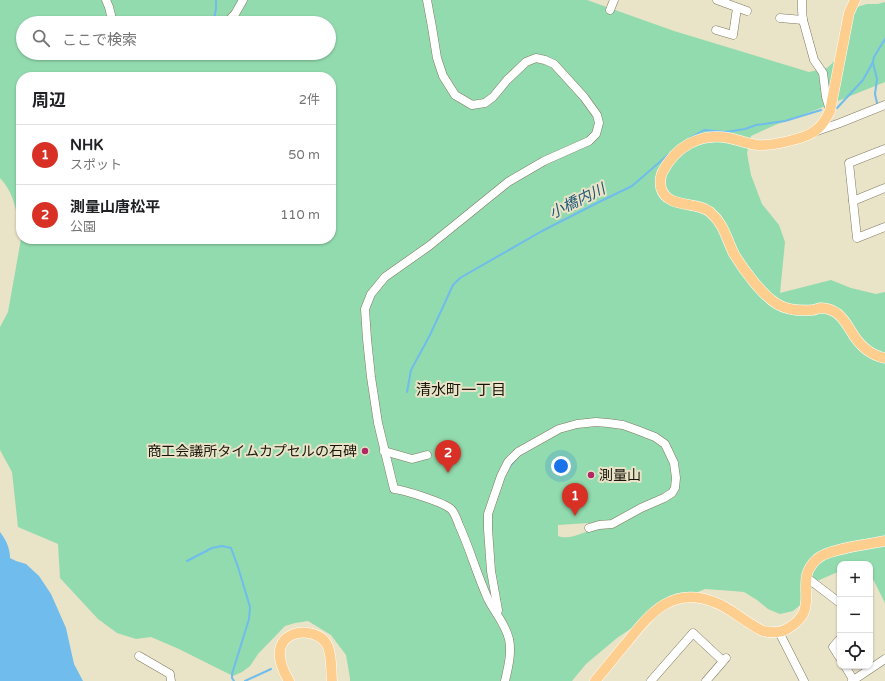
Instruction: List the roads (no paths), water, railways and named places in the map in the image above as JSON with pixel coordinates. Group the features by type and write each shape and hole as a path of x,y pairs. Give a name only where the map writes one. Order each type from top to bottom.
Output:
{"main road":[{"path":"855,0 849,13 830,110 816,131 783,143 765,145 757,145 729,138 716,137 703,138 691,142 681,149 669,162 661,175 660,186 662,191 670,199 677,202 698,206 709,211 719,220 734,253 746,272 768,297 777,304 787,308 812,310 822,308 831,310 843,318 862,346 878,357 885,358"},
{"path":"595,681 643,622 661,606 680,598 703,598 715,602 763,632 779,632 787,630 798,620 805,607 806,577 809,567 818,557 828,552 885,541"},
{"path":"287,680 281,666 281,645 290,636 305,632 324,640 328,647 331,661 332,681"}],"street":[{"path":"106,0 111,16"},
{"path":"233,16 243,0"},
{"path":"427,0 437,58 443,76 455,94 472,104 485,103 526,62 536,58 554,64 584,97 597,115 599,124 596,134 589,141 544,161 508,182 429,246 385,277 371,294 365,309 366,339 370,377 378,423 394,489 437,502 452,510 489,600 506,628 510,641 509,662 504,681"},
{"path":"610,10 614,0"},
{"path":"717,0 748,11"},
{"path":"802,0 803,20 814,60 823,74 826,97 830,110"},
{"path":"716,30 733,35 737,8"},
{"path":"780,18 803,20"},
{"path":"816,131 885,105"},
{"path":"885,149 850,163 857,238 885,227"},
{"path":"853,201 885,188"},
{"path":"498,615 491,571 488,514 501,476 508,462 518,452 559,429 577,424 596,422 623,425 655,437 664,444 674,463 676,478 675,488 672,493 612,524 599,525 589,528"},
{"path":"384,451 412,459 427,455"},
{"path":"806,577 837,601"},
{"path":"779,632 804,681"},
{"path":"651,681 693,633 725,660 706,681"},
{"path":"837,642 833,647 837,653"},
{"path":"139,656 173,678"},
{"path":"847,669 853,681 885,659"}],"water":[{"path":"0,532 7,544 10,558 26,564 39,576 51,594 66,628 74,664 83,681 0,681"}],"waterway":[{"path":"215,16 216,0"},
{"name":"小橋内川","path":"837,108 863,80 885,39"},
{"path":"873,63 877,79 875,94 877,103"},
{"name":"小橋内川","path":"690,138 704,130 726,132 745,129 756,125 785,121 821,110"},
{"name":"小橋内川","path":"407,392 411,370 430,335 453,285 460,278 542,231 632,186 669,154"},
{"path":"508,470 516,459"},
{"path":"187,561 212,548 222,546 231,548 250,607 249,619 232,674 234,681"},
{"path":"245,681 271,669"}],"place":[{"name":"商工会議所タイムカプセルの石碑","path":"365,451"},
{"name":"測量山唐松平","path":"448,473"},
{"name":"測量山","path":"591,475"},
{"name":"NHK","path":"575,516"}],"district":[{"name":"清水町一丁目","path":"461,390"}]}
